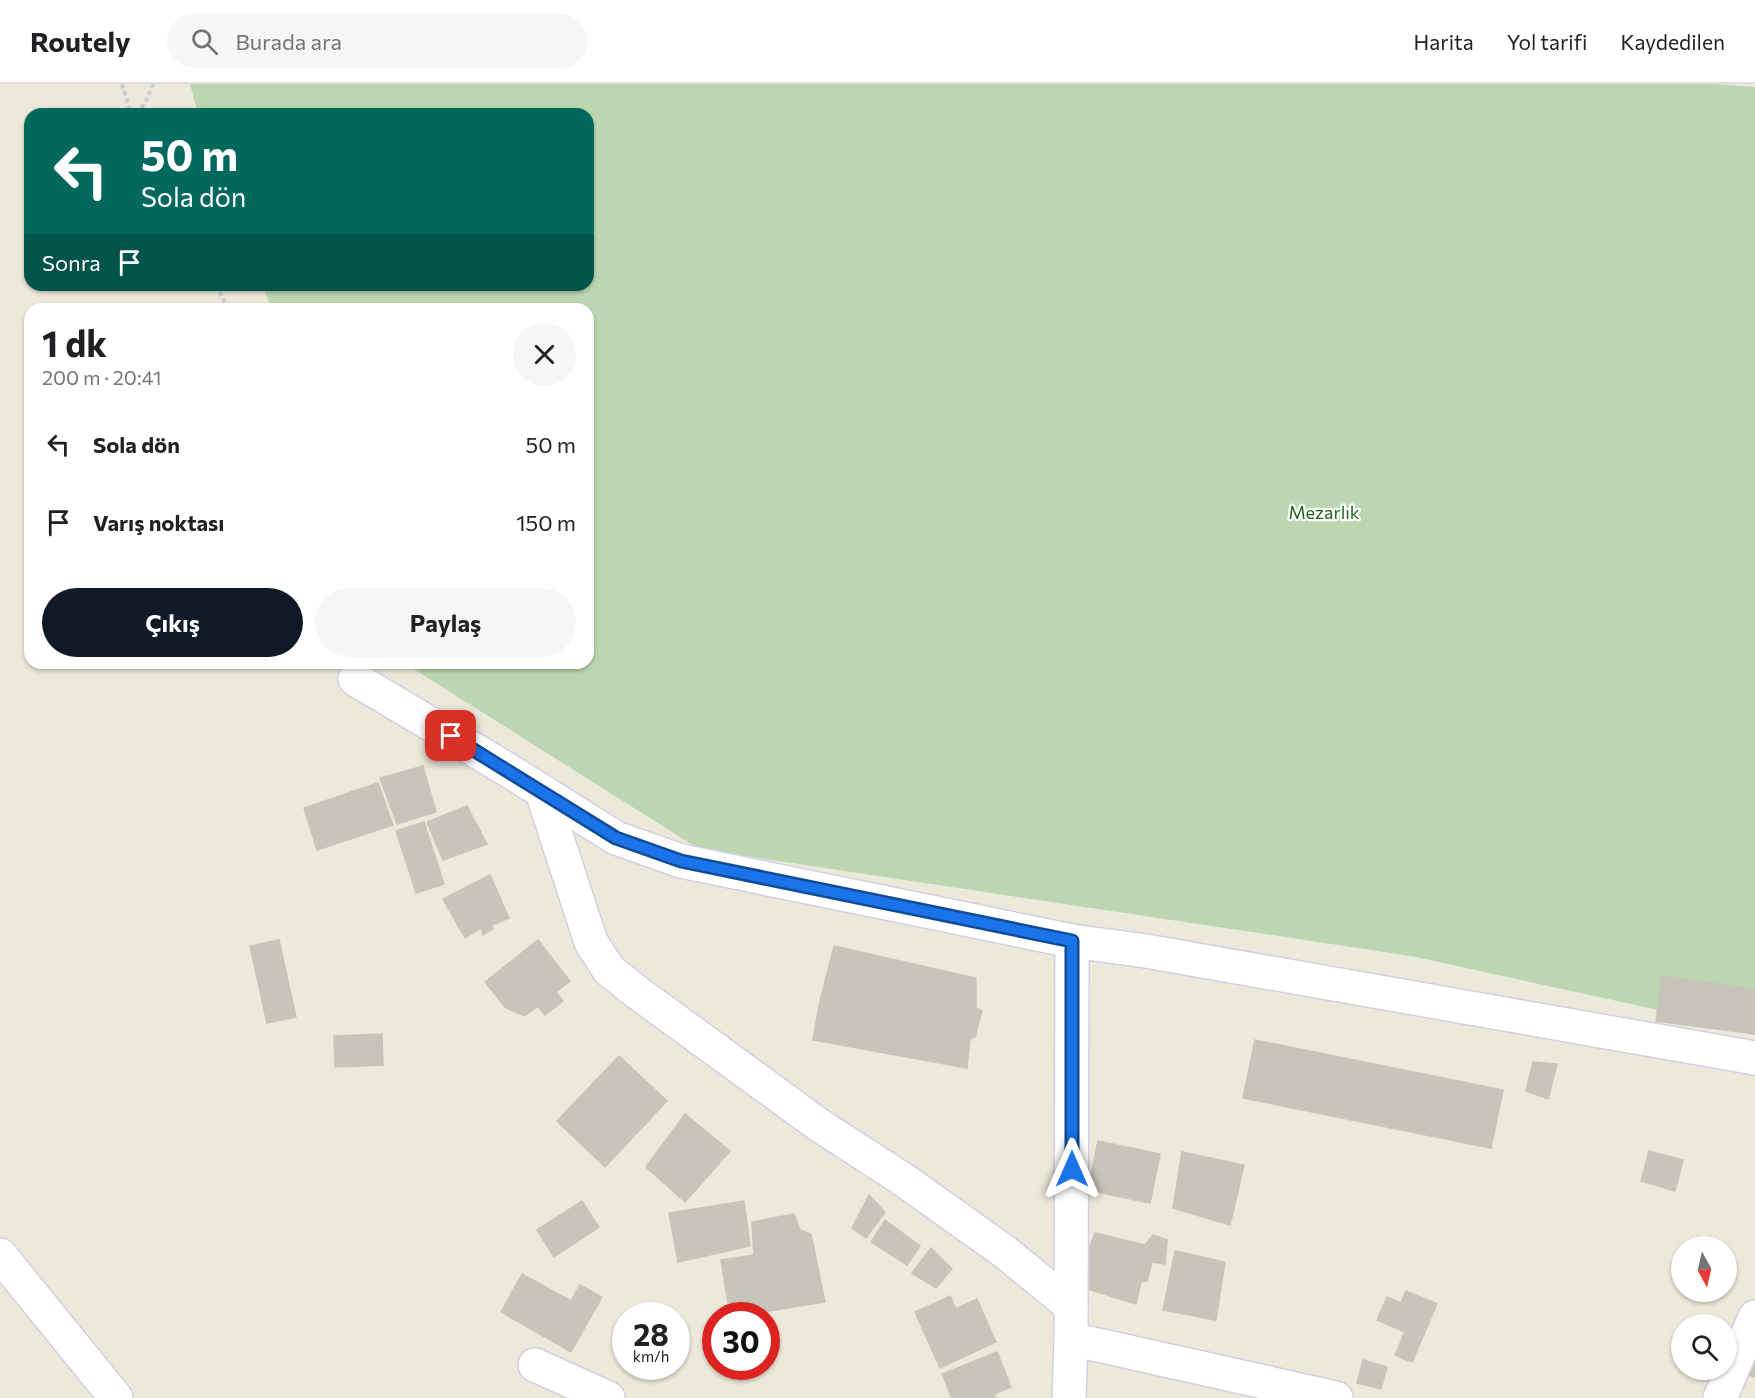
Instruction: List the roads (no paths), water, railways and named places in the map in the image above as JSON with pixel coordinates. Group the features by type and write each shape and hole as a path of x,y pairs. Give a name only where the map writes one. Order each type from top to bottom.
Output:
{"street":[{"path":"355,679 616,838 681,861 1072,941 1146,951 1755,1058"},
{"path":"542,792 591,942 609,970 819,1125 901,1178 1005,1252 1071,1306"},
{"path":"1069,1398 1072,941"},
{"path":"0,1255 116,1398"},
{"path":"1720,1398 1755,1317"},
{"path":"1071,1339 1204,1384 1336,1398"},
{"path":"535,1365 602,1397"}],"park label":[{"name":"Mezarlık","path":"1324,512"}]}
